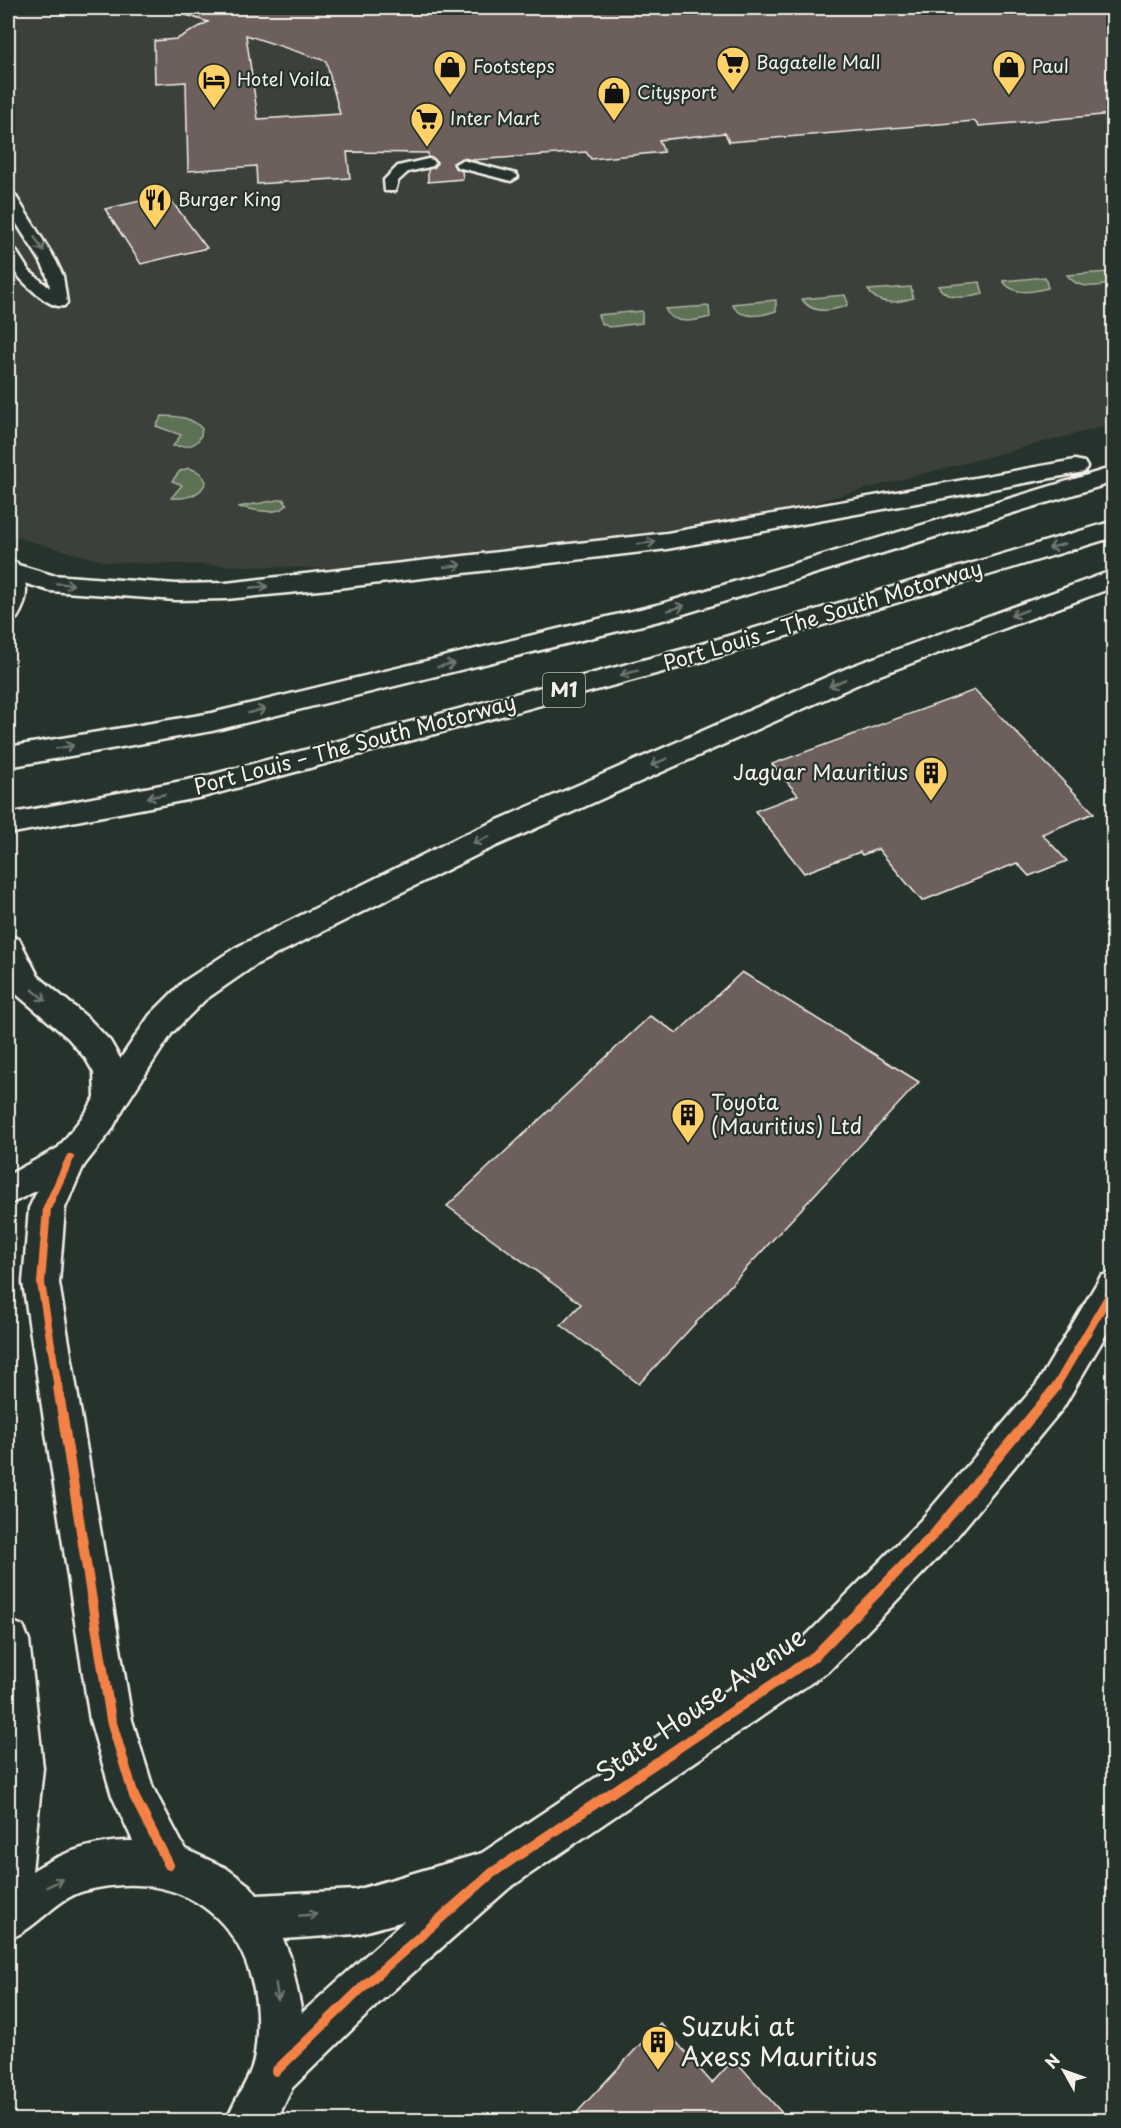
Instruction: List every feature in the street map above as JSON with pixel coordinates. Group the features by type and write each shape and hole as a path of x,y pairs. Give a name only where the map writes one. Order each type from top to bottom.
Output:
{"main road":[{"path":"8,570 50,583 176,592 226,591 328,581 667,541 1113,460"},
{"name":"M1","path":"8,757 212,722 667,611 1113,474"},
{"name":"Port Louis – The South Motorway","path":"8,824 203,787 697,654 1113,529"},
{"path":"8,570 15,591 8,612"},
{"path":"169,1865 134,1796 111,1720 41,1283 47,1208 70,1158 99,1121 161,1024 194,991 246,956 472,844 862,672 1113,578"},
{"path":"8,947 26,984 79,1029 98,1050 111,1072 112,1098"},
{"path":"8,1191 70,1158"},
{"name":"State House Avenue","path":"276,2071 365,1985 492,1873 815,1656 935,1533 1050,1396 1113,1287"},
{"path":"8,1640 22,1767 8,1882"},
{"path":"8,1917 41,1890 83,1869 127,1861 169,1865 214,1884 249,1918 273,1965 281,2022 276,2071 250,2121"},
{"path":"249,1918 356,1911 492,1873"}],"lane":[{"path":"390,188 391,180 403,170 428,163"},
{"path":"462,164 511,177"},
{"path":"8,195 56,276 58,303 23,274 8,249"}],"shaded area":[{"path":"8,8 1113,8 1113,424 751,519 348,569 106,562 8,535"}],"green space":[{"path":"1109,272 1113,283 1094,286 1076,283 1067,275"},
{"path":"1045,277 1048,288 1023,292 1012,289 1003,281"},
{"path":"980,282 983,294 964,297 947,294 938,286"},
{"path":"911,287 913,298 894,302 877,299 868,290"},
{"path":"845,295 848,303 846,306 828,310 811,307 802,299"},
{"path":"776,300 776,311 758,315 740,313 732,304"},
{"path":"709,306 710,317 691,321 673,318 665,309"},
{"path":"642,311 642,323 609,327 601,323 598,315"},
{"path":"162,416 179,417 194,422 202,429 199,439 192,445 173,446 181,435 156,426"},
{"path":"189,468 203,476 206,482 203,487 192,496 171,498 182,485 172,481 180,471"},
{"path":"283,499 287,505 277,511 238,507"}],"building":[{"name":"Bagatelle Mall","path":"184,8 1113,8 1113,114 979,126 974,121 729,142 725,133 659,140 664,152 591,159 586,152 473,160 463,158 453,163 455,168 462,171 463,179 428,182 428,169 435,167 437,162 428,157 428,153 347,152 350,178 257,184 256,166 188,171 186,82 155,84 154,41 177,39 208,22 183,14","holes":["246,35 326,61 340,114 258,119"]},
{"name":"Burger King","path":"167,195 207,248 141,264 105,209"},
{"name":"Jaguar Mauritius","path":"975,690 1094,813 1042,834 1067,861 1029,876 1017,863 922,901 878,849 862,855 860,852 804,873 755,811 798,795 772,764"},
{"name":"Toyota (Mauritius) Ltd","path":"742,972 919,1082 639,1384 561,1325 581,1304 447,1206 650,1016 677,1033"},
{"name":"Suzuki at Axess Mauritius","path":"660,2023 712,2083 734,2059 789,2121 569,2121"}],"cycle path":[{"path":"70,1158 47,1208 41,1283 111,1720 134,1796 169,1865"},
{"path":"276,2071 365,1985 492,1873 815,1656 935,1533 1050,1396 1114,1287"}],"place":[{"name":"Bagatelle Mall","path":"733,92"},
{"name":"Footsteps","path":"450,96"},
{"name":"Paul","path":"1009,96"},
{"name":"Hotel Voila","path":"214,109"},
{"name":"Citysport","path":"614,122"},
{"name":"Inter Mart","path":"427,148"},
{"name":"Burger King","path":"155,229"},
{"name":"Jaguar Mauritius","path":"931,802"},
{"name":"Toyota (Mauritius) Ltd","path":"688,1144"},
{"name":"Suzuki at Axess Mauritius","path":"658,2071"}]}
